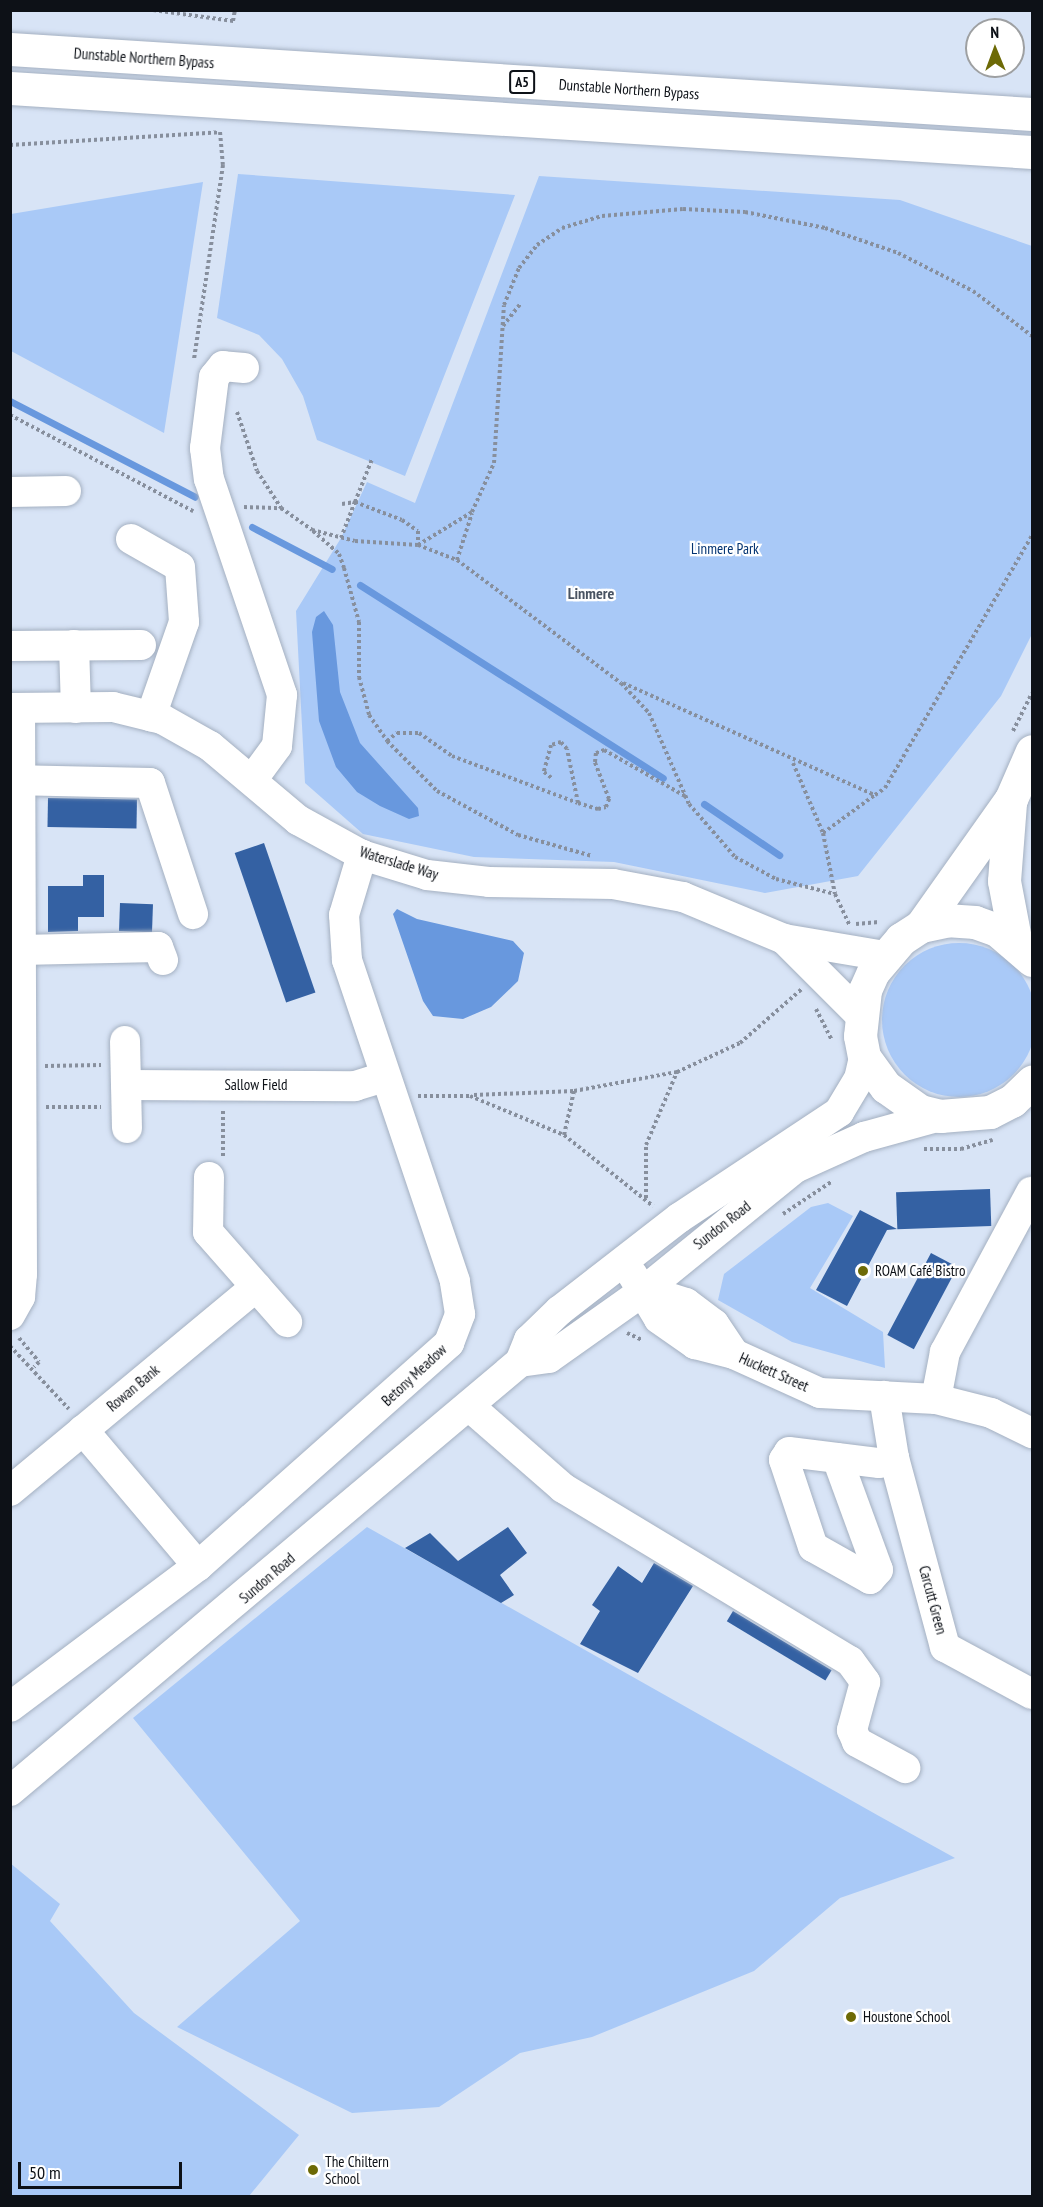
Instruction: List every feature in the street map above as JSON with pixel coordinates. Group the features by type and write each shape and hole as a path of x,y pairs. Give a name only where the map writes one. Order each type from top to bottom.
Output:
{"main road":[{"name":"Dunstable Northern Bypass","path":"10,49 1032,114"},
{"path":"10,88 1032,152"},
{"path":"1032,751 1011,798 921,926 885,956 865,990 861,1016 850,1053 902,1100 940,1116 990,1112 1032,1083"},
{"path":"1011,798 1004,881 1024,952"},
{"path":"921,926 949,920 975,922 1024,952"}],"street":[{"path":"244,368 224,366 214,377 209,402 205,448 228,505 282,695 277,746 252,780"},
{"path":"10,492 66,491"},
{"path":"131,538 180,567 184,622 151,716"},
{"path":"74,645 76,708"},
{"path":"10,646 141,645"},
{"name":"Waterslade Way","path":"15,708 113,707 151,716 210,746 298,820 362,855 427,875 468,880 613,884 683,897 783,939 885,956"},
{"path":"14,1325 22,1274 18,1086 20,950 15,708"},
{"path":"15,781 150,783 193,914"},
{"name":"Betony Meadow","path":"10,1707 198,1566 449,1343 460,1314 455,1281 347,960 345,936 347,891 362,855"},
{"name":"Waterslade Way","path":"783,939 861,1016"},
{"path":"20,950 158,947 163,960"},
{"name":"Sundon Road","path":"10,1791 520,1362 529,1340 548,1321 622,1262 779,1149 839,1112 858,1079 850,1053"},
{"name":"Sallow Field","path":"126,1085 355,1086 390,1090"},
{"name":"Sundon Road","path":"520,1362 549,1358 645,1290 795,1168 864,1137 940,1116"},
{"path":"209,1177 208,1232 287,1322"},
{"path":"936,1400 945,1352 1031,1191"},
{"path":"622,1262 645,1290"},
{"name":"Rowan Bank","path":"10,1491 256,1287"},
{"name":"Huckett Street","path":"645,1290 686,1303 714,1324 734,1354 820,1393 936,1400 991,1413 1032,1433"},
{"name":"Carcutt Green","path":"884,1396 894,1458 945,1647 1032,1694"},
{"path":"469,1406 563,1488 850,1661 865,1682 852,1730 858,1742 905,1768"},
{"path":"83,1430 198,1566"},
{"path":"837,1458 879,1462 894,1458"}],"path":[{"path":"153,10 233,21 235,10"},
{"path":"10,145 220,132 223,165 193,365"},
{"path":"457,560 472,512 494,463 504,305 519,268 537,245 562,228 602,216 683,209 746,212 814,226 898,253 973,291 1032,336"},
{"path":"502,327 520,304"},
{"path":"209,402 236,409 257,471 281,508 312,530 339,554 359,622 359,677 369,715 387,741 437,791 518,836 614,862 613,884"},
{"path":"10,415 195,512 228,505 240,508 259,504 281,508"},
{"path":"341,538 372,459"},
{"path":"342,504 355,502 402,520 418,531 418,545"},
{"path":"418,545 472,512"},
{"path":"312,530 341,538 418,545 457,560 621,682 649,713 686,796 709,831 735,857 776,879 835,894"},
{"path":"823,833 885,788 1032,535"},
{"path":"621,682 793,762 875,795"},
{"path":"387,741 397,733 419,733 452,756 598,809 606,807 609,799 595,762 596,753 604,750 686,796"},
{"path":"553,779 544,772 552,745 561,742 567,749 578,803"},
{"path":"793,762 823,833 835,894 850,921"},
{"path":"390,1090 417,1096 470,1096 574,1090 677,1072 740,1043 802,989 807,995"},
{"path":"812,1001 850,1053"},
{"path":"470,1096 564,1135 646,1198 646,1145 677,1072"},
{"path":"18,1086 126,1085"},
{"path":"18,1086 126,1085"},
{"path":"209,1177 223,1177 224,1085"},
{"path":"564,1135 574,1090"},
{"path":"10,1346 30,1370 39,1362 14,1325"},
{"path":"34,1366 83,1430"}],"green space":[{"path":"238,174 515,195 405,476 317,440 303,396 282,359 259,335 217,318"},
{"name":"Linmere Park","path":"539,176 900,200 1032,246 1032,634 1001,696 858,876 765,893 614,862 474,857 363,834 305,783 296,611 341,538 367,482 415,503"},
{"path":"203,182 164,433 11,351 11,214"},
{"path":"959,943 974,944 988,949 1002,956 1013,966 1023,977 1030,991 1035,1005 1035,1035 1030,1049 1023,1063 1013,1074 1002,1084 988,1091 974,1096 959,1097 944,1096 930,1091 916,1084 905,1074 895,1063 888,1049 883,1035 882,1020 883,1005 888,991 895,977 905,966 916,956 930,949 944,944"},
{"path":"828,1203 853,1216 810,1288 883,1332 885,1368 792,1342 718,1300 724,1274 811,1207"},
{"path":"367,1527 955,1858 840,1898 754,1971 592,2037 520,2053 439,2107 352,2113 177,2027 300,1921 133,1718"},
{"path":"10,1863 60,1904 50,1921 134,2013 299,2135 249,2196 11,2196"}],"shaded area":[{"path":"324,611 333,625 340,692 360,743 418,808 419,816 409,819 380,806 357,792 336,767 319,721 312,632 316,617"},
{"path":"397,909 417,919 513,941 524,953 518,981 491,1007 463,1019 433,1016 423,1001 393,914"}],"building":[{"path":"48,798 137,800 136,829 47,827"},
{"path":"264,843 315,992 286,1002 235,853"},
{"path":"83,875 104,875 104,917 78,917 78,931 48,932 48,886 83,886"},
{"path":"120,903 153,904 152,932 119,931"},
{"path":"990,1189 991,1226 897,1229 896,1192"},
{"path":"860,1210 897,1229 887,1230 847,1306 816,1290"},
{"path":"931,1253 957,1267 914,1349 887,1335"},
{"path":"508,1527 527,1553 500,1575 514,1595 501,1603 405,1548 430,1533 458,1561"},
{"path":"654,1563 693,1586 638,1673 580,1644 600,1611 592,1605 618,1566 642,1583"},
{"path":"733,1611 832,1670 825,1681 727,1621"}],"waterway":[{"path":"10,401 195,497"},
{"path":"252,527 332,569"},
{"path":"360,585 663,778"},
{"path":"704,804 779,855"}],"place":[{"name":"ROAM Café Bistro","path":"863,1271"},
{"name":"Houstone School","path":"851,2017"},
{"name":"The Chiltern School","path":"313,2170"}],"district":[{"name":"Linmere","path":"591,593"}]}
